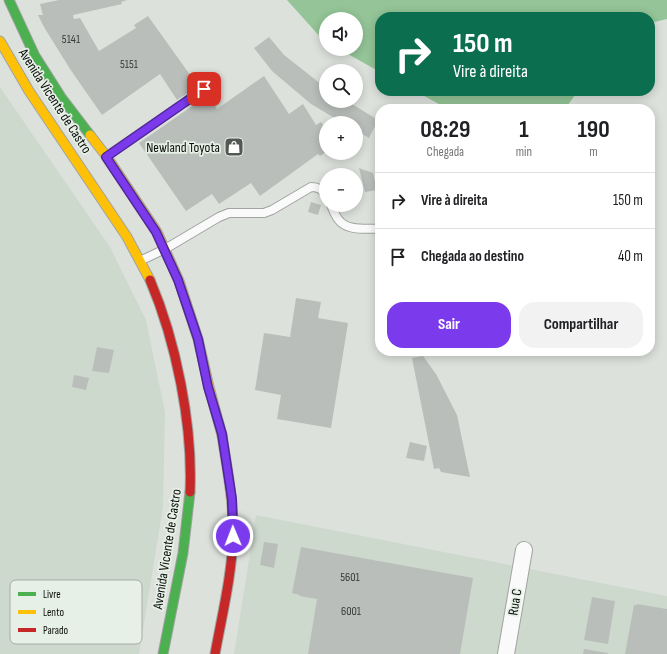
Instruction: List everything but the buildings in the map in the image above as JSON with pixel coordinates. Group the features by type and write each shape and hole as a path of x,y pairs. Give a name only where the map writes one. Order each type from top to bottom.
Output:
{"main road":[{"name":"Avenida Vicente de Castro","path":"10,0 34,56 61,97 106,157 156,232 178,280 198,339 208,387 222,434 232,499 233,536 229,577 215,654"},
{"name":"Avenida Vicente de Castro","path":"0,41 23,82 110,210 141,260 155,293 172,346 188,425 191,492 186,535 163,654"}],"street":[{"name":"Rua C","path":"506,654 524,550"}],"lane":[{"path":"106,157 204,89"},
{"path":"141,260 165,249 219,216 229,214 264,213 272,210 311,187 319,188"},
{"path":"334,212 338,220 343,225 350,228 375,229"}],"shaded area":[{"path":"287,0 667,0 667,19 655,22 655,12 375,12 375,69 351,56 363,56 363,12 319,12 319,36"},
{"path":"0,87 110,247 146,320 165,412 163,507 142,636 142,580 10,580 10,644 141,644 139,654 0,654"},
{"path":"424,96 574,96 569,104 439,104"},
{"path":"256,515 667,596 667,654 234,654"}],"traffic: fast":[{"path":"9,0 35,56 61,97 90,135"},
{"path":"163,654 183,553 190,492"}],"traffic: slow":[{"path":"0,41 29,91 127,237 150,280"},
{"path":"90,135 107,157 157,232 179,281 198,339 222,435"}],"traffic: jam":[{"path":"150,280 168,329 181,384 189,439 190,492"},
{"path":"215,654 229,580 233,536 231,498 222,435"}],"place":[{"name":"Newland Toyota","path":"234,147"}],"route":[{"path":"204,89 106,157 133,195 156,232 178,280 198,339 208,387 222,434 232,499 233,536"}]}
